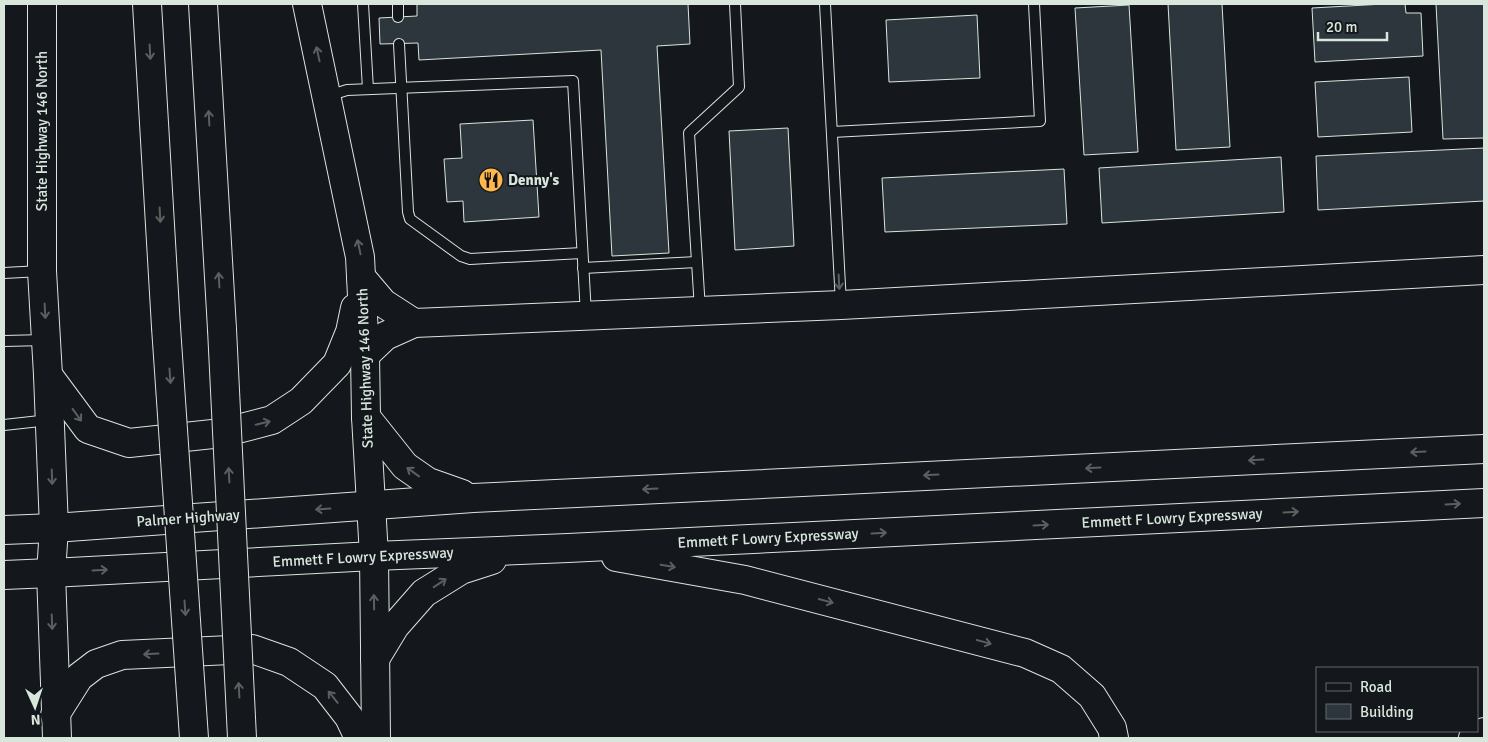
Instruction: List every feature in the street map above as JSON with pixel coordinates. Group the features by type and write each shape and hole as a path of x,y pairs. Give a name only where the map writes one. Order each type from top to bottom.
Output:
{"main road":[{"name":"State Highway 146 North","path":"42,4 42,270 54,528 51,573 56,727"},
{"path":"147,4 166,327 194,738"},
{"path":"203,4 222,329 242,738"},
{"name":"State Highway 146 North","path":"310,5 360,256 366,417 374,556 376,726"},
{"path":"365,355 385,336 414,323 841,305 1484,270"},
{"path":"360,277 383,303 414,323"},
{"path":"48,375 88,429 129,443 222,433 272,420 301,401 337,364 350,332 360,277"},
{"path":"366,417 405,466 428,482 473,498"},
{"path":"372,506 473,498 1484,449"},
{"name":"Emmett F Lowry Expressway","path":"51,573 1484,503"},
{"name":"Palmer Highway","path":"4,530 372,506"},
{"path":"568,548 745,580 1025,653 1061,669 1092,696 1112,728 1114,738"},
{"path":"375,659 394,626 424,593 461,570 525,550"},
{"path":"4,575 51,573"},
{"path":"56,727 79,677 96,664 122,656 252,649 289,662 325,686 349,717 359,738"},
{"path":"376,726 391,738"},
{"path":"1473,738 1484,732"}],"lane":[{"path":"363,4 368,90"},
{"path":"398,4 398,17"},
{"path":"700,311 689,134 739,87 735,4"},
{"path":"825,4 841,305"},
{"path":"832,132 1040,121 1034,4"},
{"path":"399,44 400,88 410,219 461,256 470,259 582,253"},
{"path":"327,96 347,90 572,81 586,316"},
{"path":"583,268 697,262"},
{"path":"4,272 42,270"},
{"path":"4,341 46,340"},
{"path":"4,425 50,420"}],"building":[{"path":"417,4 688,4 690,44 657,46 669,253 612,256 601,50 419,60 418,43 380,44 379,18 417,16"},
{"path":"1168,4 1222,4 1230,147 1176,150"},
{"path":"1405,4 1406,13 1421,13 1423,56 1315,62 1312,8"},
{"path":"1436,4 1484,4 1484,138 1443,139"},
{"path":"1129,5 1138,152 1084,155 1075,8"},
{"path":"977,15 980,78 889,82 886,20"},
{"path":"1409,77 1412,132 1318,137 1315,82"},
{"name":"Denny's","path":"533,120 539,217 464,222 463,201 447,202 444,159 462,158 460,124"},
{"path":"788,128 794,246 735,250 729,131"},
{"path":"1484,148 1484,201 1318,210 1316,156"},
{"path":"1281,157 1284,212 1102,223 1099,168"},
{"path":"1064,169 1067,224 885,232 882,178"}],"place":[{"name":"Denny's","path":"491,180"}]}
